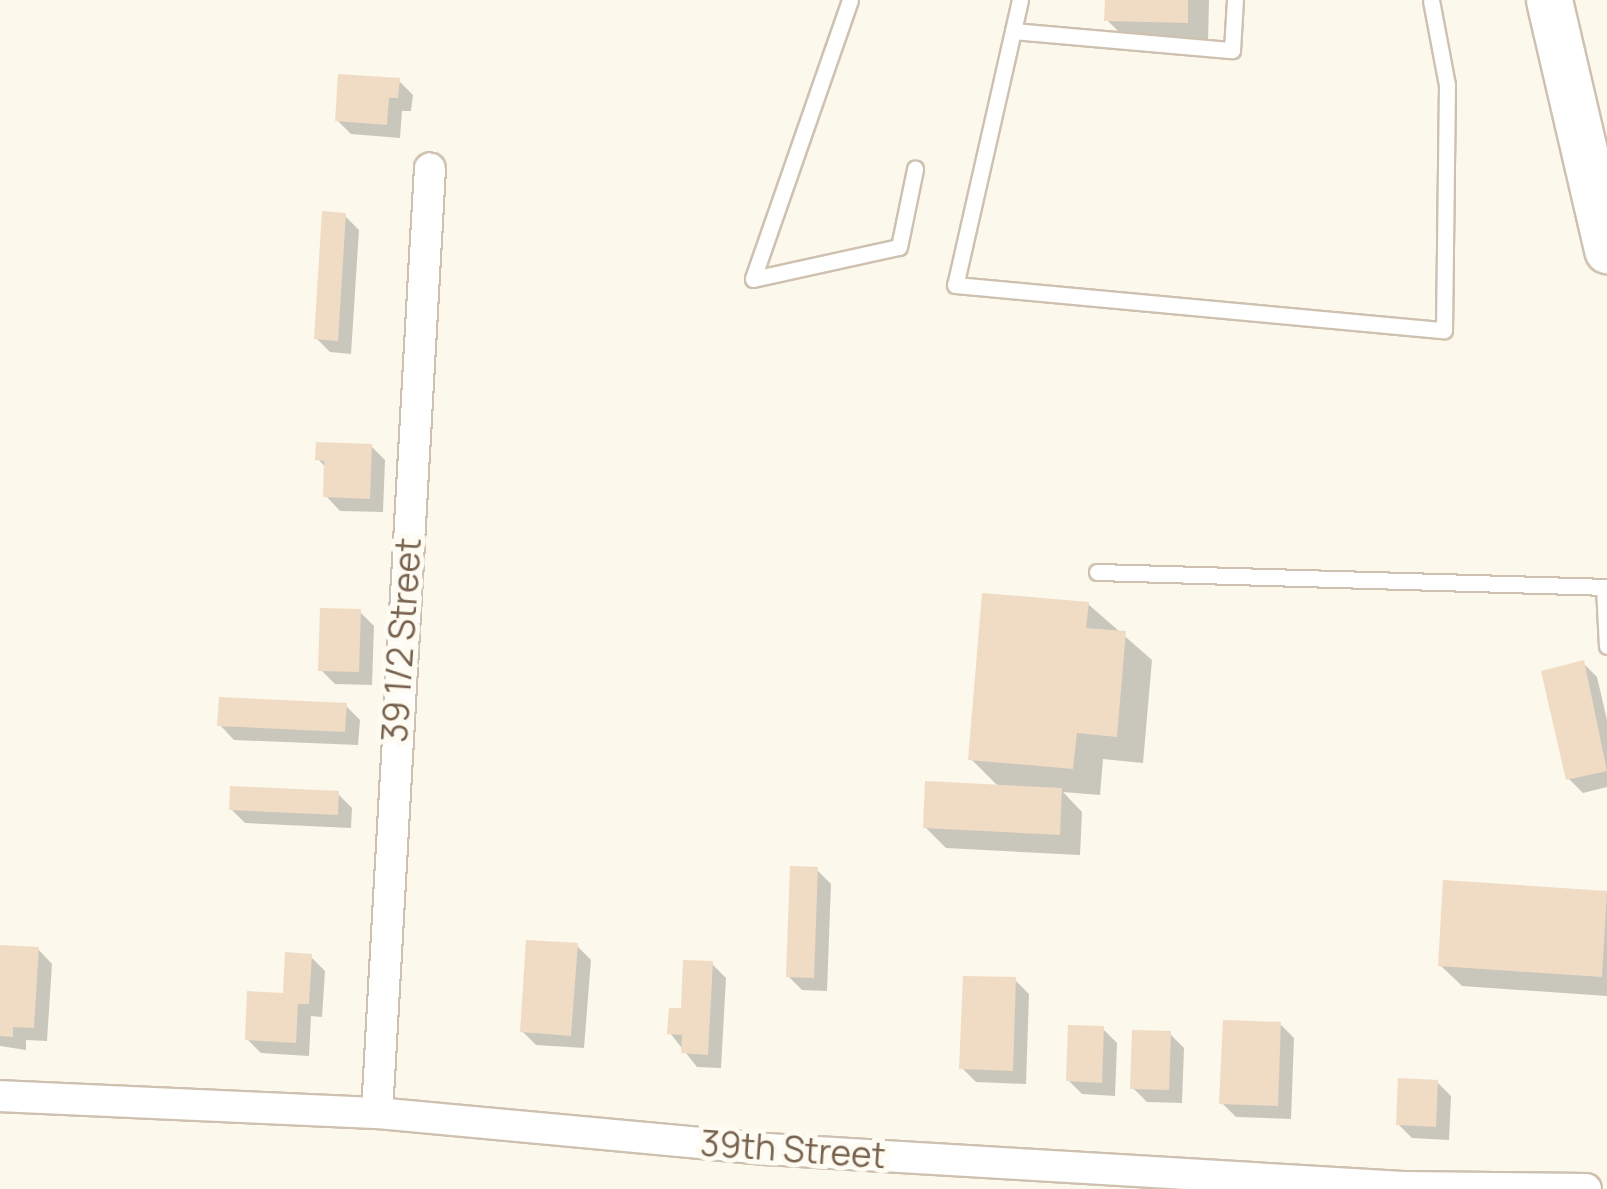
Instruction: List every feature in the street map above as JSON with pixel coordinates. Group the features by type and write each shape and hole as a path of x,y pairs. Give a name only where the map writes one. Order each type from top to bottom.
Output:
{"main road":[{"path":"1549,0 1607,250"}],"street":[{"name":"39 1/2 Street","path":"377,1113 430,168"},
{"name":"39th Street","path":"0,1096 377,1113 806,1151 1403,1187 1586,1189"}],"lane":[{"path":"850,0 753,279 899,246 915,169"},
{"path":"1020,0 955,284 1444,330 1447,86 1432,0"},
{"path":"1013,31 1232,50 1235,0"},
{"path":"1097,572 1606,587 1607,646"}],"building":[{"path":"1105,0 1188,0 1188,23 1104,21"},
{"path":"338,74 400,78 398,98 389,98 387,125 335,121"},
{"path":"322,211 346,213 338,341 314,339"},
{"path":"316,442 372,444 370,499 323,497 324,461 315,460"},
{"path":"982,593 1089,602 1086,628 1126,631 1117,737 1077,733 1073,769 968,760"},
{"path":"320,608 361,609 359,672 318,671"},
{"path":"1584,660 1607,771 1566,780 1541,671"},
{"path":"219,697 347,703 345,732 217,726"},
{"path":"925,781 1062,788 1060,835 923,828"},
{"path":"230,786 339,791 338,815 229,810"},
{"path":"790,866 818,867 814,978 786,977"},
{"path":"1443,880 1607,891 1602,977 1438,966"},
{"path":"526,940 578,943 571,1036 520,1032"},
{"path":"0,945 39,947 34,1028 13,1027 13,1037 0,1036"},
{"path":"285,952 312,954 309,1004 298,1004 296,1043 245,1040 247,991 283,993"},
{"path":"683,960 713,961 708,1055 681,1053 682,1035 667,1034 669,1008 681,1008"},
{"path":"963,976 1016,977 1013,1071 959,1069"},
{"path":"1223,1020 1281,1022 1278,1106 1219,1104"},
{"path":"1068,1025 1104,1026 1102,1083 1066,1081"},
{"path":"1132,1030 1171,1031 1169,1090 1130,1089"},
{"path":"1398,1078 1438,1080 1436,1127 1396,1125"}]}
